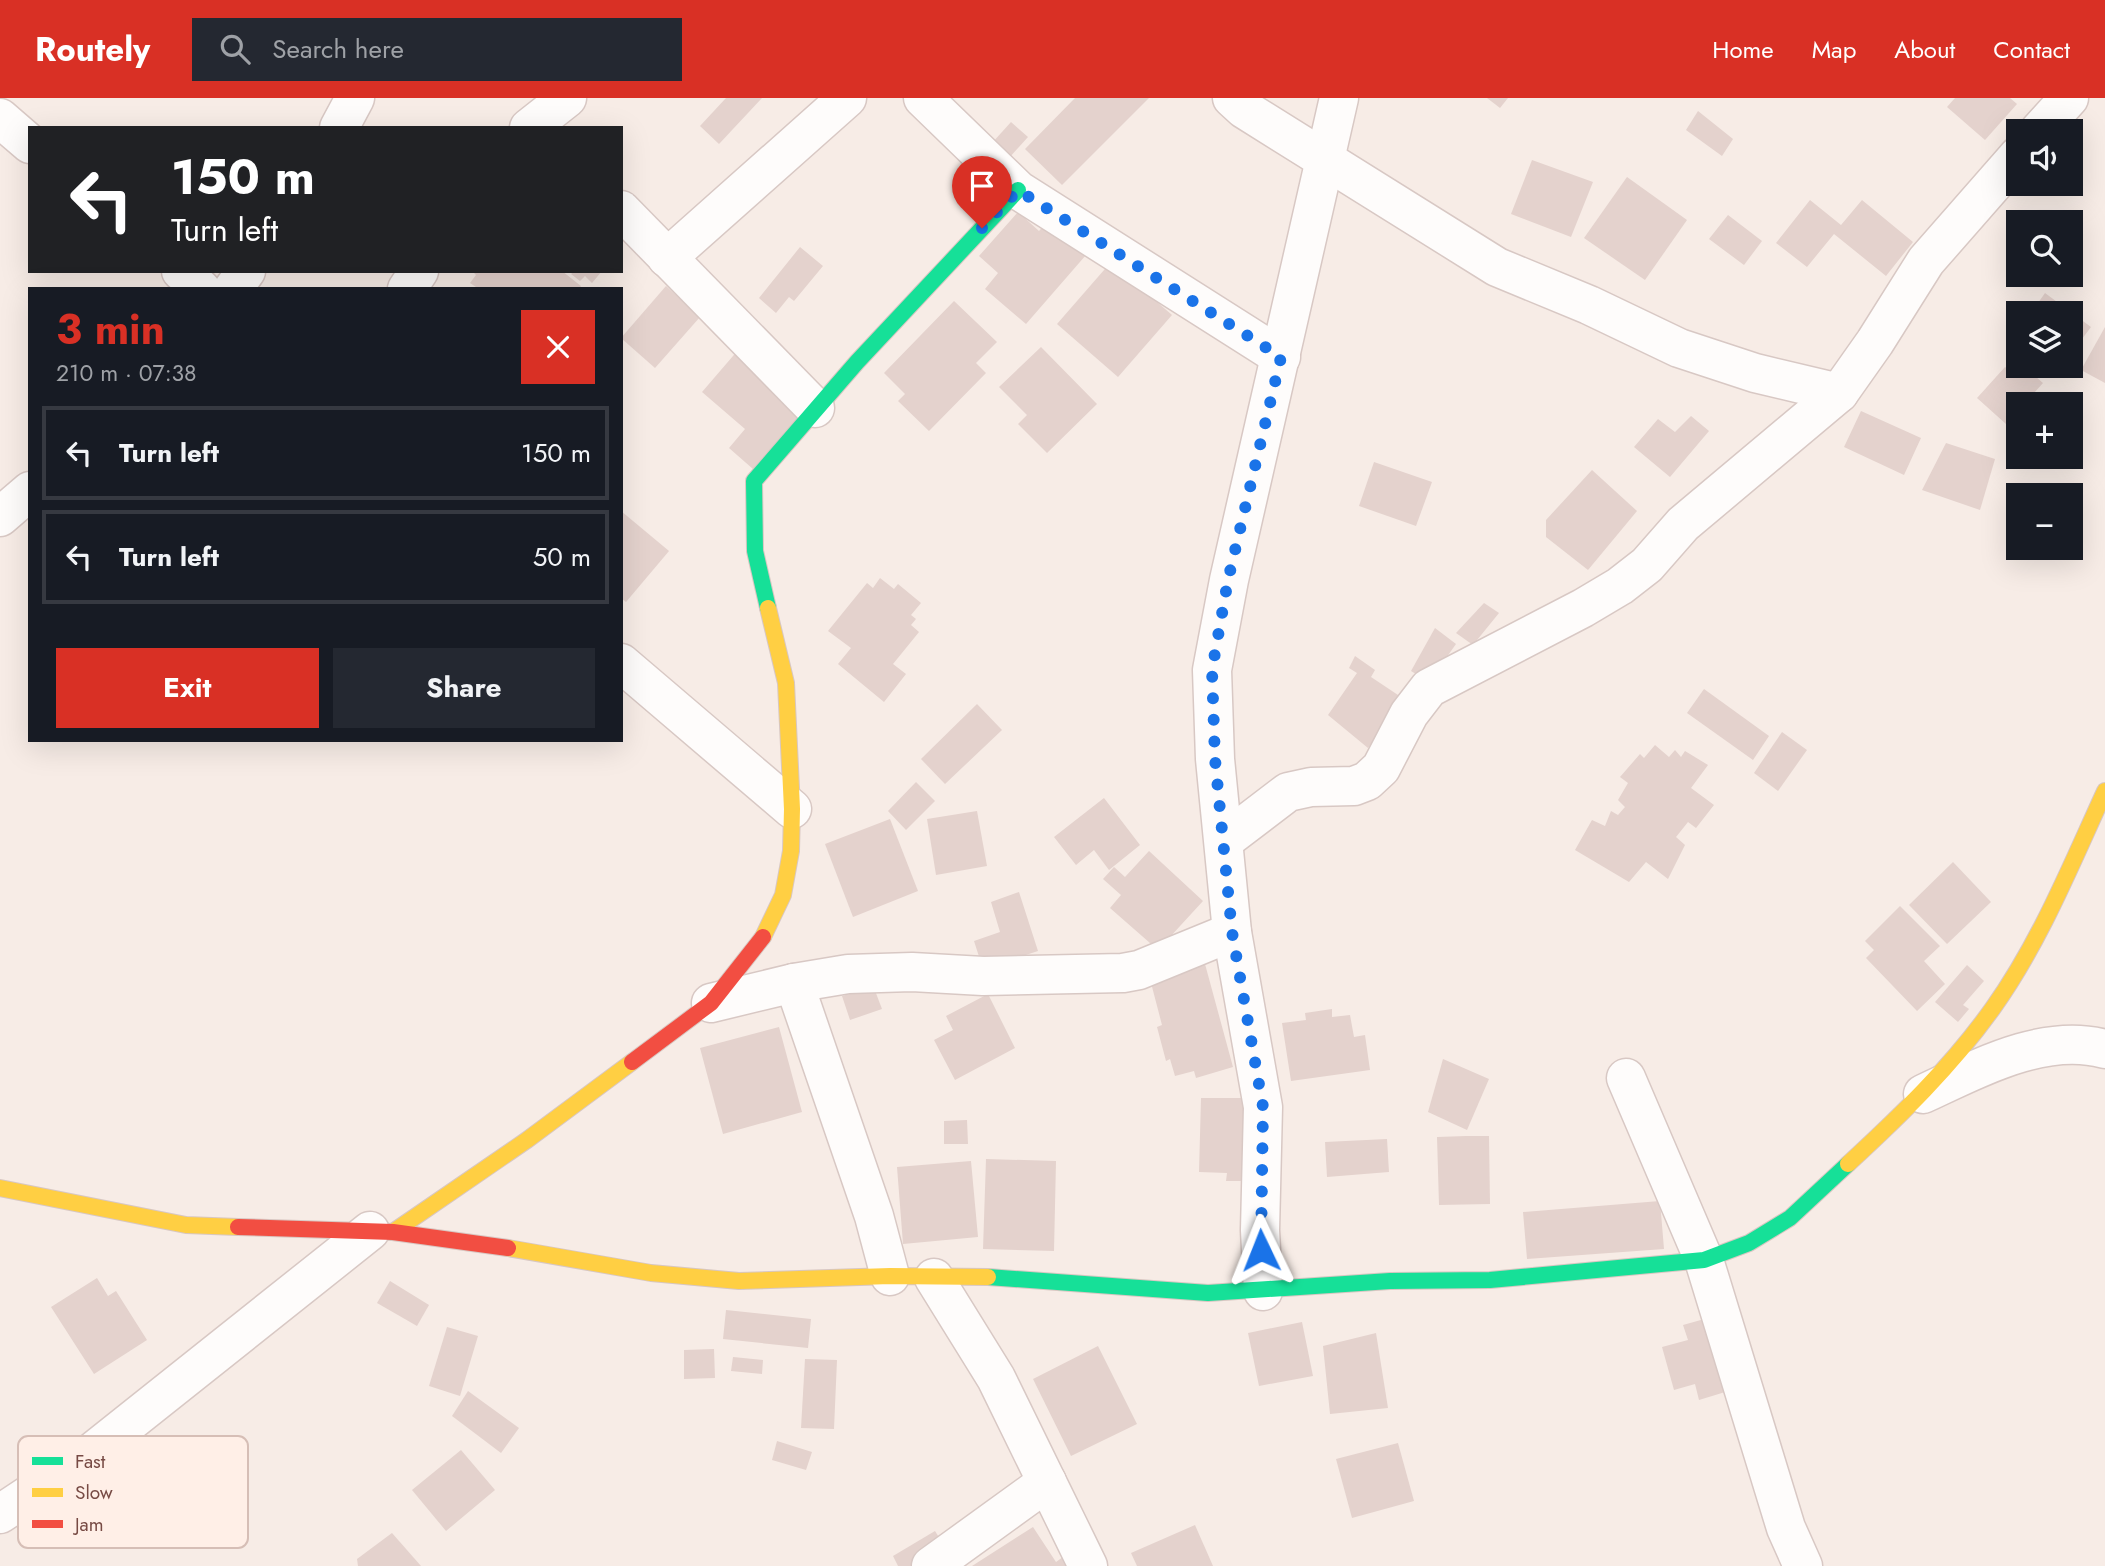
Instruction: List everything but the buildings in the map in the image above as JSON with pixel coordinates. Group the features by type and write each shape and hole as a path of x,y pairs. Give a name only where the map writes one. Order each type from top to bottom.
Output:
{"street":[{"path":"340,126 355,98"},
{"path":"536,126 567,98"},
{"path":"667,258 847,98"},
{"path":"923,98 1018,190 1281,357"},
{"path":"1232,98 1497,267 1589,305 1679,348 1755,373 1839,393"},
{"path":"1263,1291 1260,1230 1263,1107 1232,932 1215,759 1212,670 1228,580 1339,98"},
{"path":"2050,119 2069,98"},
{"path":"0,118 28,142"},
{"path":"1225,840 1288,792 1311,787 1354,786 1367,781 1381,768 1409,714 1429,688 1620,586 1647,565 1683,524 1839,393 1926,261 2006,170"},
{"path":"114,1436 382,1232 527,1140 711,1003 767,931 783,895 792,851 792,809 786,683 755,551 752,486 756,477 816,408 1018,190"},
{"path":"623,212 816,408"},
{"path":"183,273 199,287"},
{"path":"0,517 28,493"},
{"path":"623,665 792,809"},
{"path":"0,1188 186,1225 382,1232 473,1242 650,1273 739,1281 890,1276 1028,1278 1208,1293 1390,1281 1490,1280 1704,1260 1749,1243 1790,1218 1923,1094 1993,1008 2051,910 2105,791"},
{"path":"711,1003 794,983 848,974 912,972 983,976 1139,970 1232,932"},
{"path":"794,983 874,1216 890,1276"},
{"path":"1923,1094 1972,1071 2038,1049 2059,1044 2086,1044 2105,1049"},
{"path":"1626,1078 1704,1260 1786,1528 1803,1566"},
{"path":"934,1278 996,1378 1088,1566"},
{"path":"931,1566 1047,1482"},
{"path":"0,1514 18,1502"}],"traffic: fast":[{"path":"768,608 755,551 754,481 857,362 1018,190"},
{"path":"988,1277 1208,1293 1390,1281 1490,1280 1704,1260 1749,1243 1790,1218 1848,1164"}],"traffic: slow":[{"path":"763,937 783,895 791,851 792,809 786,683 768,608"},
{"path":"1848,1164 1942,1071 1993,1008 2040,930 2105,791"},
{"path":"393,1232 527,1140 632,1062"},
{"path":"0,1188 186,1225 238,1227"},
{"path":"508,1248 651,1273 739,1281 890,1276 988,1277"}],"traffic: jam":[{"path":"632,1062 711,1003 763,937"},
{"path":"238,1227 393,1232 508,1248"}],"route":[{"path":"982,228 1018,190 1281,357 1228,580 1212,670 1215,759 1232,932 1263,1107 1261,1250"}]}
